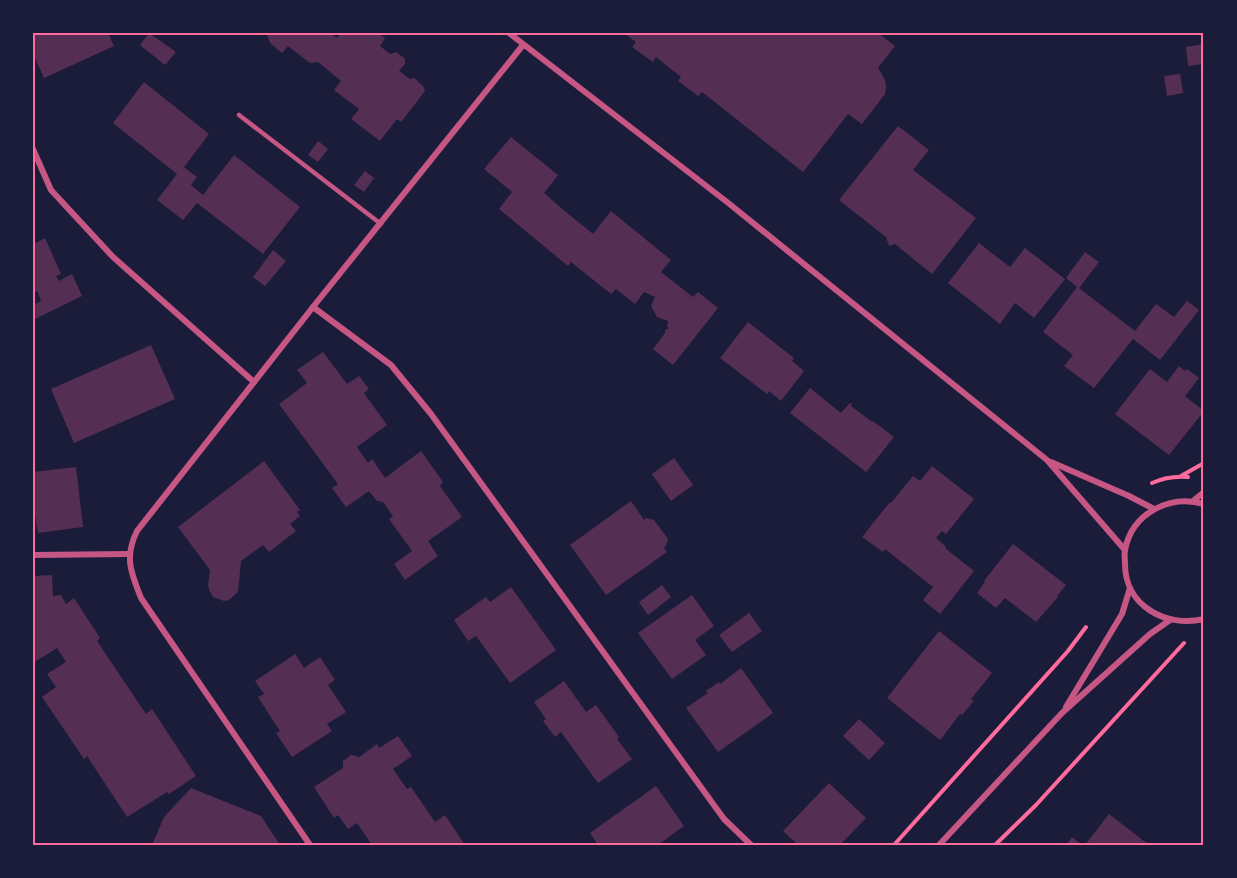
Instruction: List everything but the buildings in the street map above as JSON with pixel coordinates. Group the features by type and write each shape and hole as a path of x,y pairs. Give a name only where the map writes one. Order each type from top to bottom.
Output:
{"street":[{"path":"509,33 727,202 1047,460 1125,550"},
{"path":"310,845 141,598 131,573 129,554 132,542 137,531 313,307 523,45"},
{"path":"33,150 51,190 113,258 254,382"},
{"path":"313,307 391,365 398,373 464,458 724,819 751,845"},
{"path":"1047,460 1154,509"},
{"path":"1193,501 1204,492"},
{"path":"1204,504 1193,501 1174,501 1154,509 1142,519 1131,534 1125,550 1125,572 1130,588 1141,603 1153,613 1170,620 1192,622 1204,619"},
{"path":"33,555 129,554"},
{"path":"1062,713 1122,614 1130,588"},
{"path":"939,845 1062,713 1150,634 1170,620"}],"lane":[{"path":"239,115 381,224"}],"path":[{"path":"894,845 1068,651 1089,623"},
{"path":"995,845 1036,805 1184,643"}]}
